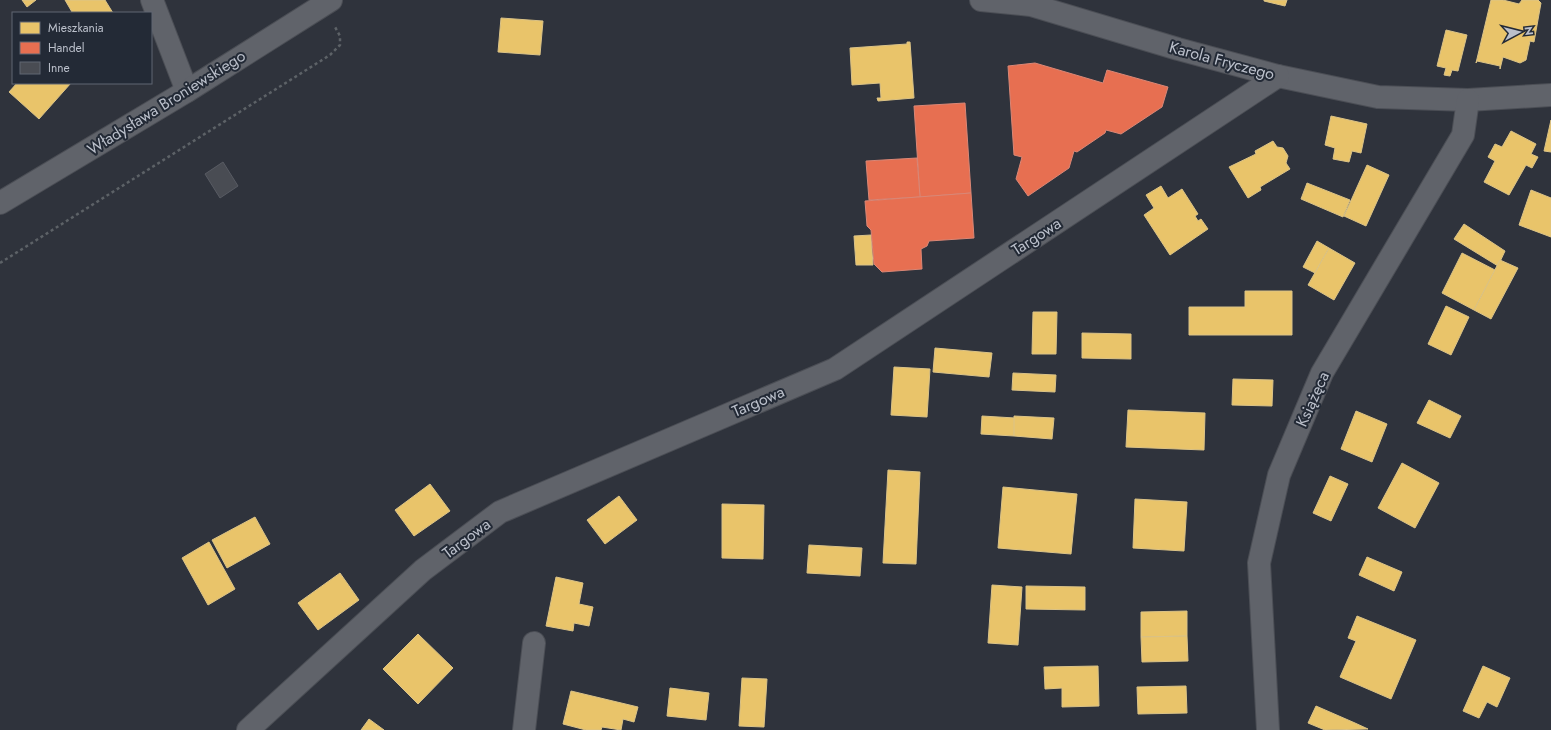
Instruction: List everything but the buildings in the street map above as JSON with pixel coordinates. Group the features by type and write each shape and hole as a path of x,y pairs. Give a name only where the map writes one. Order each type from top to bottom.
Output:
{"street":[{"path":"152,0 187,91"},
{"name":"Władysława Broniewskiego","path":"0,203 187,91 331,0"},
{"name":"Karola Fryczego","path":"981,0 1031,5 1178,49 1278,76 1378,97 1468,100 1551,95"},
{"name":"Targowa","path":"248,730 423,570 500,512 834,369 1278,76"},
{"name":"Książęca","path":"1268,730 1259,563 1279,475 1322,373 1463,135 1468,100"},
{"path":"524,730 534,643"}],"path":[{"path":"0,263 330,55 340,45 340,36 333,22"}]}
